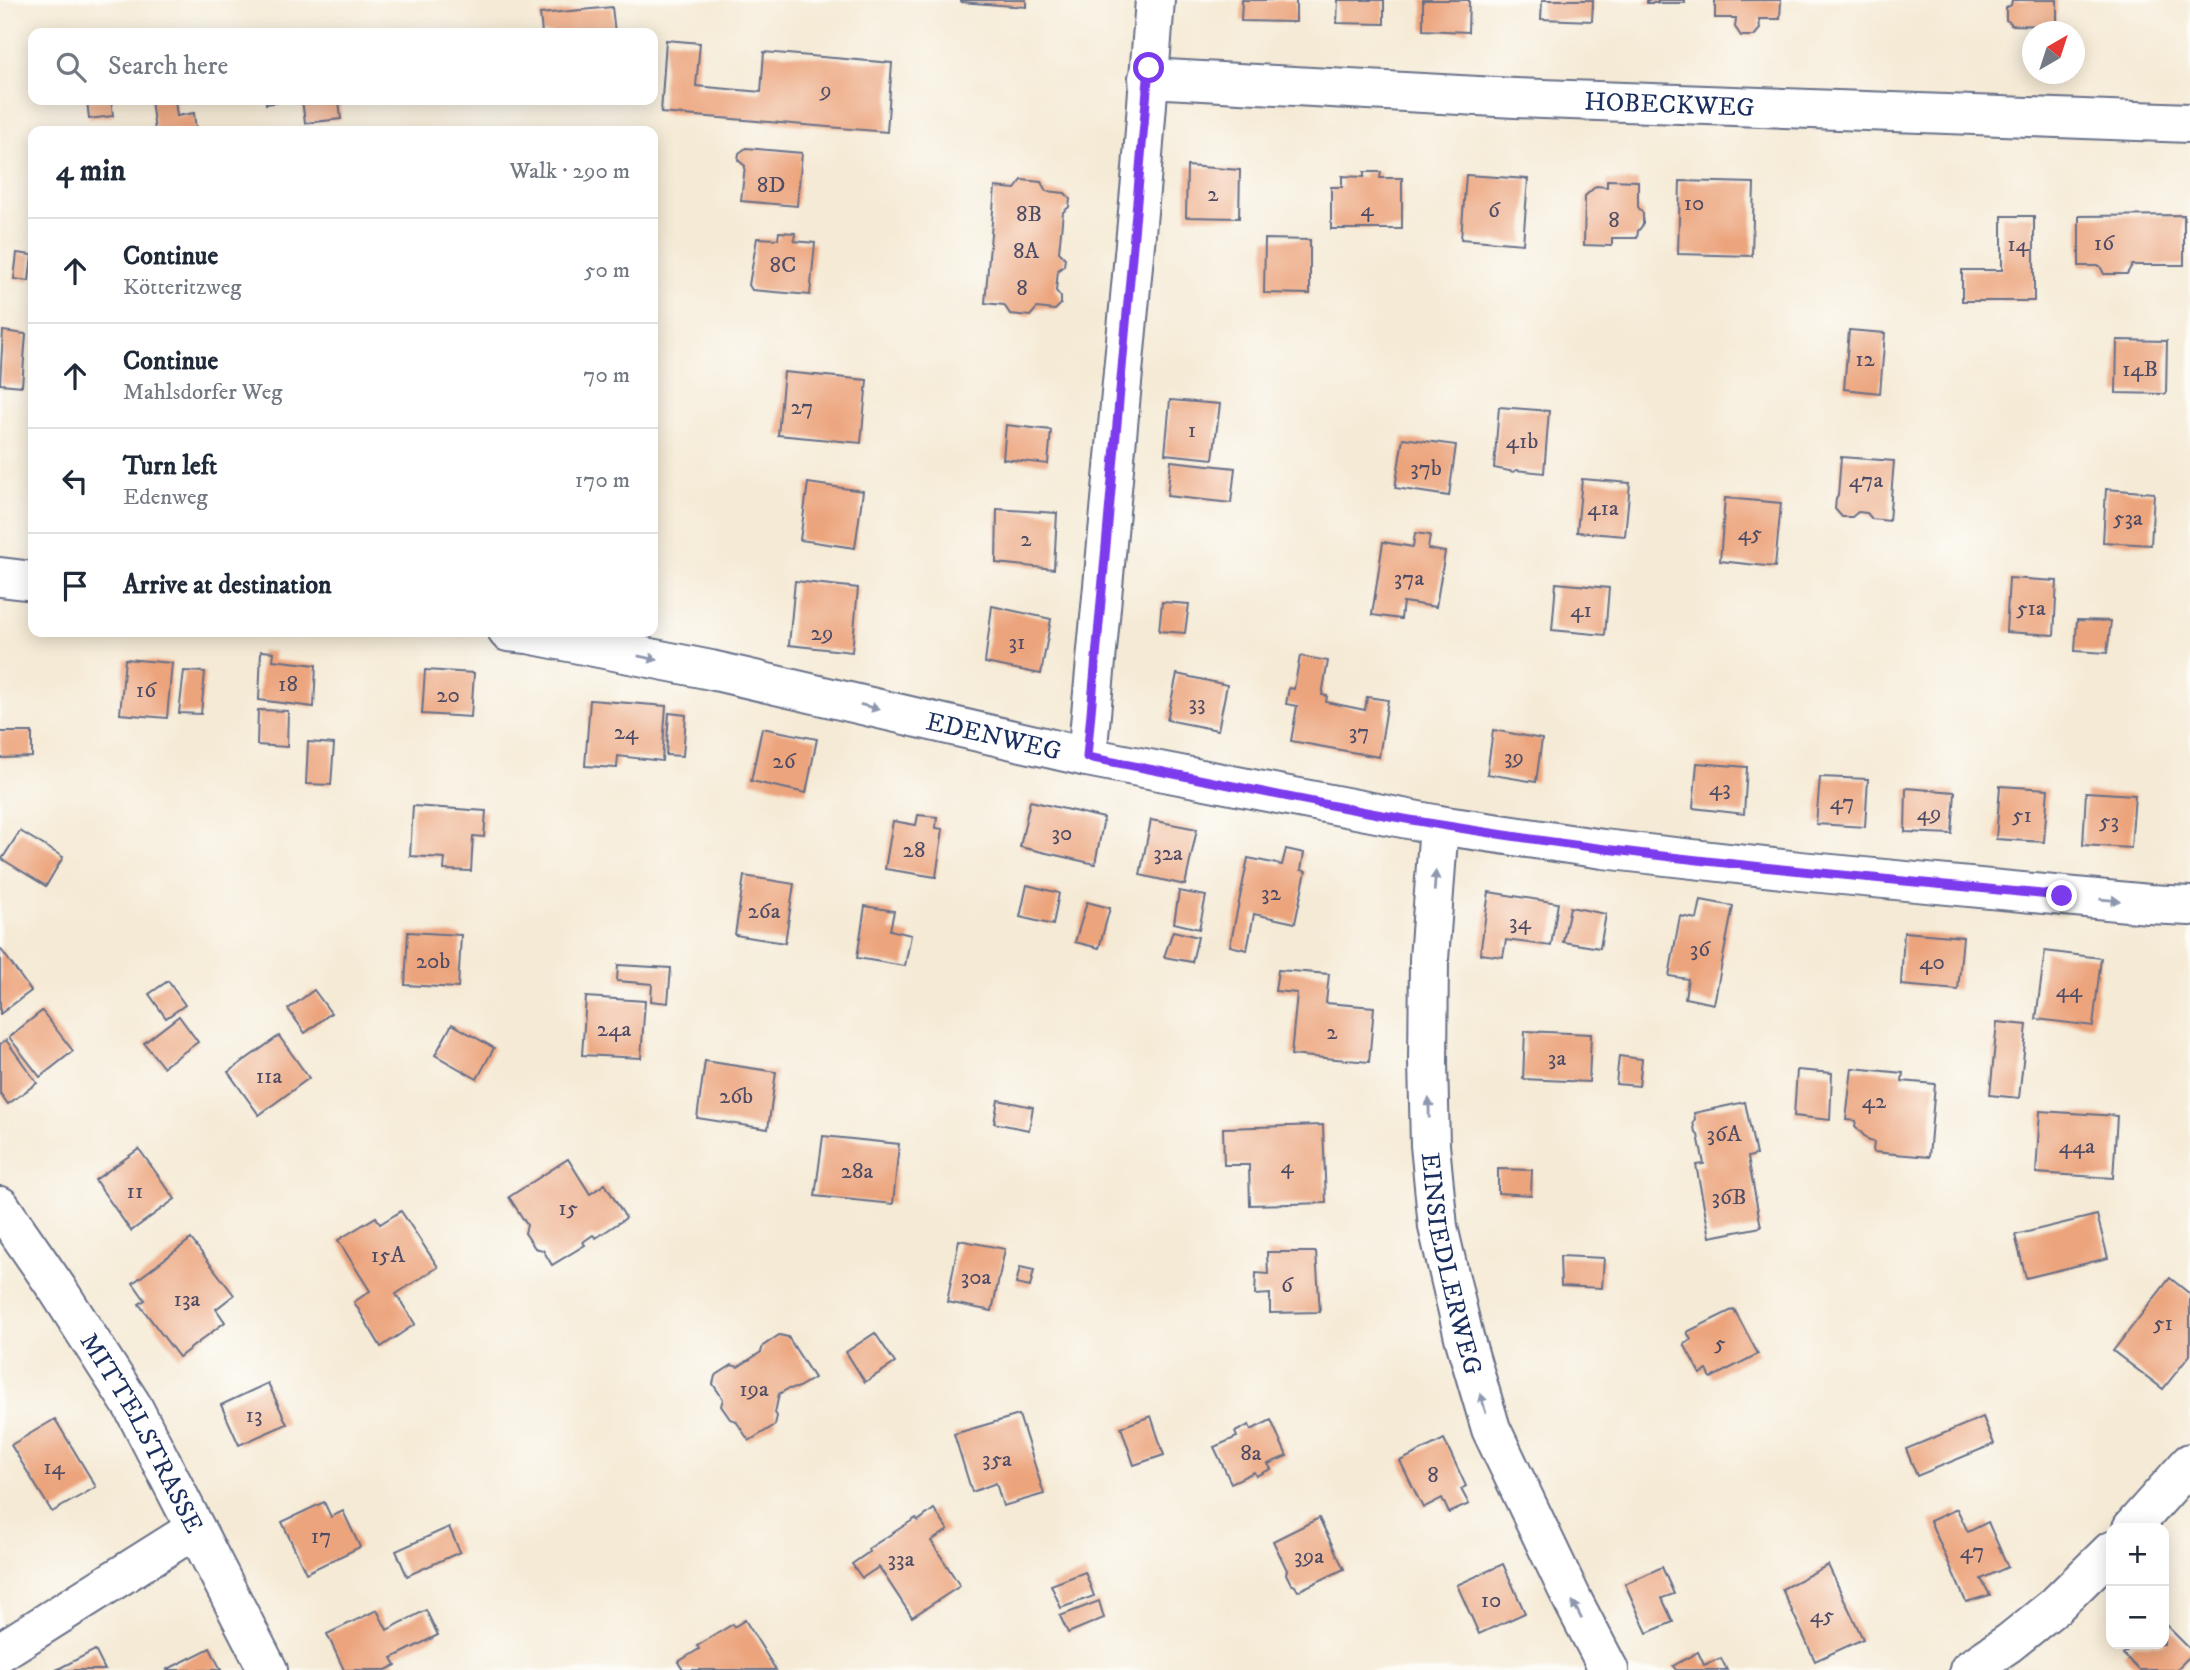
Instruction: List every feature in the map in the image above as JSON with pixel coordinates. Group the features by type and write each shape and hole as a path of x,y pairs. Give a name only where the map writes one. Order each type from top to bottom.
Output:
{"street":[{"path":"1087,757 1154,0"},
{"name":"HOBECKWEG","path":"1149,78 1516,99 2190,123"},
{"path":"0,577 28,580"},
{"name":"EDENWEG","path":"543,637 711,670 1087,757 1439,825 1603,849 1786,870 2190,906"},
{"name":"EINSIEDLERWEG","path":"1439,825 1429,959 1428,1062 1430,1145 1440,1240 1491,1429 1609,1670"},
{"name":"MITTELSTRASSE","path":"0,1206 133,1407 268,1670"},
{"path":"2136,1523 2190,1463"},
{"path":"0,1652 195,1530"},
{"path":"1969,1670 2009,1643 2055,1606 2106,1556"}],"building":[{"path":"1026,0 1026,7 961,2"},
{"path":"1242,0 1296,0 1296,22 1241,21"},
{"path":"1338,0 1384,0 1384,24 1337,23"},
{"path":"1423,0 1469,0 1468,32 1423,30"},
{"path":"1542,0 1593,0 1592,21 1541,19"},
{"path":"1647,0 1685,0 1685,3 1647,3"},
{"path":"1715,0 1781,0 1780,19 1759,19 1760,29 1754,36 1741,36 1735,27 1736,18 1715,18"},
{"path":"2012,0 2057,0 2057,21 2022,21 2022,25 2011,25 2006,20 2006,8 2011,5"},
{"path":"612,7 614,28 541,28 540,14"},
{"path":"666,40 700,43 696,86 761,92 764,52 892,63 887,132 661,113"},
{"path":"88,105 112,105 113,116 89,119"},
{"path":"152,105 176,105 177,116 194,113 195,126 154,126"},
{"path":"303,105 340,105 341,119 305,123"},
{"path":"746,148 802,153 797,206 741,201 745,166 738,160 739,153"},
{"path":"1187,166 1240,170 1239,218 1186,217"},
{"path":"1364,172 1381,172 1380,178 1402,178 1402,229 1331,229 1331,187 1342,187 1342,176 1364,177"},
{"path":"1466,175 1528,179 1523,244 1461,239"},
{"path":"1022,180 1041,182 1046,191 1065,193 1070,199 1069,207 1063,212 1059,252 1065,258 1064,266 1058,270 1056,291 1061,297 1061,304 1055,310 1037,308 1030,316 1010,314 1004,305 985,303 995,187 1015,189"},
{"path":"1607,180 1638,181 1638,207 1643,213 1643,225 1637,238 1612,238 1612,246 1584,245 1585,196 1596,186 1607,187"},
{"path":"1680,181 1754,183 1752,256 1678,254"},
{"path":"2184,215 2184,265 2132,265 2127,274 2104,274 2100,266 2079,266 2079,216"},
{"path":"2002,216 2034,216 2034,301 1962,301 1962,270 2002,270"},
{"path":"779,232 795,233 794,241 815,243 810,295 752,290 749,285 757,238 778,239"},
{"path":"1265,239 1310,240 1310,294 1264,293"},
{"path":"17,253 28,254 28,281 14,279"},
{"path":"1849,330 1885,333 1880,393 1844,389"},
{"path":"3,331 26,334 22,386 0,384"},
{"path":"2117,340 2167,341 2166,394 2116,393"},
{"path":"784,372 867,380 861,443 778,435"},
{"path":"1170,400 1220,404 1213,459 1165,454"},
{"path":"1499,407 1549,411 1544,473 1494,468"},
{"path":"1006,425 1051,430 1048,464 1003,459"},
{"path":"1403,438 1456,445 1449,496 1395,488"},
{"path":"1841,457 1894,461 1889,521 1872,519 1867,513 1858,512 1852,517 1842,517 1835,509"},
{"path":"1171,461 1235,468 1231,503 1167,496"},
{"path":"1582,479 1630,483 1625,536 1577,532"},
{"path":"808,483 863,491 855,548 800,540"},
{"path":"2106,489 2154,493 2151,545 2103,542"},
{"path":"1725,498 1781,503 1775,567 1720,561"},
{"path":"997,509 1057,513 1054,569 996,563"},
{"path":"1415,533 1430,535 1428,549 1445,552 1436,607 1403,602 1401,619 1372,615 1383,542 1413,547"},
{"path":"2009,578 2057,581 2054,635 2006,632"},
{"path":"795,581 858,588 852,652 789,645"},
{"path":"1556,583 1609,588 1605,635 1552,630"},
{"path":"1162,602 1189,604 1185,633 1159,631"},
{"path":"992,606 1051,619 1041,674 985,663"},
{"path":"2077,620 2111,621 2107,653 2075,651"},
{"path":"261,651 274,652 273,660 316,665 314,707 259,700"},
{"path":"1300,656 1328,661 1322,695 1327,696 1326,702 1365,710 1367,697 1388,700 1379,757 1291,741 1297,706 1286,704 1289,688 1294,689"},
{"path":"125,659 172,663 167,718 120,714"},
{"path":"425,670 474,673 471,717 422,714"},
{"path":"184,671 205,672 201,714 179,713"},
{"path":"1177,674 1227,685 1218,730 1167,720"},
{"path":"590,700 666,706 662,761 618,756 617,768 585,766"},
{"path":"258,710 288,711 287,747 257,745"},
{"path":"669,713 686,715 683,756 666,755"},
{"path":"762,728 817,739 806,793 751,781"},
{"path":"1493,730 1542,739 1536,782 1487,774"},
{"path":"0,732 32,732 32,757 0,758"},
{"path":"308,742 334,744 331,785 306,784"},
{"path":"1697,763 1747,767 1744,814 1693,808"},
{"path":"1820,777 1868,779 1865,827 1816,824"},
{"path":"2000,786 2048,789 2044,842 1996,839"},
{"path":"1906,788 1955,792 1952,834 1905,832"},
{"path":"2086,792 2135,795 2131,848 2083,845"},
{"path":"1030,801 1104,818 1095,864 1020,847"},
{"path":"413,806 486,811 484,837 473,836 471,871 444,870 445,858 410,856"},
{"path":"918,815 937,817 936,828 943,829 936,877 885,869 893,821 916,825"},
{"path":"1151,820 1197,829 1185,885 1140,875"},
{"path":"20,831 63,857 46,886 2,859"},
{"path":"1286,849 1304,853 1301,870 1306,871 1295,923 1254,914 1247,950 1230,946 1248,858 1282,865"},
{"path":"744,876 794,884 785,943 735,935"},
{"path":"1027,885 1059,893 1053,925 1020,917"},
{"path":"1179,891 1206,896 1199,929 1174,923"},
{"path":"1489,892 1558,903 1551,946 1506,940 1503,957 1480,954"},
{"path":"1701,900 1733,906 1714,1004 1685,998 1688,979 1669,976 1680,916 1697,919"},
{"path":"1087,902 1110,908 1099,948 1075,942"},
{"path":"865,906 894,911 890,930 911,935 905,966 857,958"},
{"path":"1570,907 1606,914 1600,948 1563,942"},
{"path":"1173,931 1198,937 1192,962 1164,957"},
{"path":"408,932 461,935 458,988 405,985"},
{"path":"1904,932 1963,937 1958,990 1901,985"},
{"path":"0,948 31,991 0,1014"},
{"path":"2045,951 2101,958 2093,1026 2036,1019"},
{"path":"618,965 671,968 668,1003 651,1001 652,984 617,981"},
{"path":"1278,970 1329,974 1326,1003 1374,1007 1369,1062 1291,1055 1297,993 1275,991"},
{"path":"168,981 185,1005 166,1018 149,994"},
{"path":"314,990 331,1013 305,1033 288,1009"},
{"path":"586,997 645,1001 641,1058 582,1055"},
{"path":"42,1011 73,1051 40,1077 9,1037"},
{"path":"179,1016 198,1042 163,1067 144,1043"},
{"path":"1997,1022 2027,1025 2019,1098 1990,1095"},
{"path":"452,1024 494,1048 477,1079 435,1055"},
{"path":"1525,1031 1591,1034 1589,1082 1523,1079"},
{"path":"279,1036 309,1078 259,1115 228,1072"},
{"path":"6,1040 37,1083 8,1104 0,1093 0,1044"},
{"path":"1619,1056 1642,1059 1639,1086 1616,1084"},
{"path":"705,1061 776,1072 768,1129 697,1118"},
{"path":"1852,1068 1903,1073 1902,1081 1935,1084 1929,1157 1873,1152 1874,1142 1869,1141 1855,1126 1856,1121 1846,1120"},
{"path":"1797,1070 1832,1073 1830,1120 1794,1116"},
{"path":"998,1100 1033,1107 1029,1130 994,1123"},
{"path":"1745,1102 1756,1155 1748,1157 1761,1227 1710,1237 1696,1165 1704,1164 1693,1122 1694,1113"},
{"path":"2040,1111 2117,1116 2113,1178 2036,1173"},
{"path":"1323,1125 1326,1203 1250,1205 1249,1165 1224,1165 1223,1128"},
{"path":"823,1136 899,1144 893,1204 815,1196"},
{"path":"139,1149 175,1199 131,1231 95,1180"},
{"path":"568,1159 590,1194 605,1184 626,1218 596,1238 593,1235 583,1242 585,1245 552,1265 543,1250 535,1248 525,1233 527,1225 509,1197"},
{"path":"1498,1169 1532,1170 1531,1195 1498,1193"},
{"path":"401,1211 438,1267 396,1294 415,1324 381,1347 354,1302 370,1291 338,1240 376,1217 380,1224"},
{"path":"2097,1215 2108,1258 2026,1278 2015,1235"},
{"path":"191,1239 234,1295 216,1309 225,1322 179,1357 139,1304 145,1300 133,1283"},
{"path":"959,1240 1005,1249 992,1311 947,1302"},
{"path":"1267,1252 1316,1252 1320,1312 1270,1313 1270,1294 1255,1295 1256,1273 1268,1274"},
{"path":"1560,1256 1604,1258 1602,1288 1561,1286"},
{"path":"1020,1267 1034,1270 1030,1287 1016,1284"},
{"path":"2170,1278 2190,1294 2190,1355 2163,1389 2113,1351"},
{"path":"1734,1309 1758,1354 1711,1378 1707,1370 1700,1374 1684,1344 1691,1340 1687,1332"},
{"path":"875,1333 895,1363 865,1382 846,1352"},
{"path":"779,1335 788,1337 814,1378 779,1394 775,1425 749,1441 736,1421 730,1419 721,1406 723,1399 713,1384 715,1376 732,1365 738,1367 761,1352 763,1346"},
{"path":"268,1383 287,1424 239,1445 221,1405"},
{"path":"1019,1415 1044,1494 1003,1506 996,1483 972,1492 954,1434"},
{"path":"1151,1416 1164,1455 1134,1465 1121,1427"},
{"path":"1983,1417 1994,1444 1917,1476 1906,1449"},
{"path":"55,1419 96,1487 52,1512 11,1445"},
{"path":"1271,1420 1287,1456 1268,1464 1271,1469 1256,1476 1254,1472 1231,1483 1214,1447 1237,1437 1235,1432 1249,1425 1251,1430"},
{"path":"1444,1439 1466,1486 1461,1489 1469,1504 1449,1513 1442,1498 1423,1508 1400,1461"},
{"path":"324,1502 331,1517 343,1511 360,1547 306,1573 282,1522"},
{"path":"934,1509 948,1530 931,1541 960,1586 912,1617 879,1567 862,1578 852,1564 869,1552 868,1549"},
{"path":"1957,1509 1968,1532 1988,1522 2008,1567 1981,1579 1990,1595 1966,1602 1930,1521"},
{"path":"1319,1518 1344,1569 1298,1591 1286,1574 1287,1570 1273,1541"},
{"path":"449,1527 460,1552 407,1576 396,1551"},
{"path":"1503,1564 1525,1613 1479,1634 1457,1585"},
{"path":"1828,1565 1863,1639 1815,1661 1782,1589"},
{"path":"1662,1567 1674,1594 1662,1598 1673,1622 1647,1633 1625,1584"},
{"path":"1085,1572 1094,1596 1061,1608 1051,1585"},
{"path":"1099,1601 1104,1618 1068,1633 1060,1616"},
{"path":"377,1610 387,1630 426,1610 438,1635 392,1658 396,1665 386,1670 344,1670 327,1634"},
{"path":"745,1620 776,1670 683,1670 678,1662 699,1649 697,1646 733,1624 734,1627"},
{"path":"2169,1628 2190,1649 2190,1656 2176,1670 2139,1670 2123,1654 2128,1649 2169,1649"},
{"path":"210,1648 221,1670 166,1670"},
{"path":"95,1650 105,1670 56,1670"},
{"path":"1698,1652 1704,1665 1721,1658 1727,1670 1676,1670 1673,1666"}],"route":[{"path":"1149,68 1087,757 1439,825 1603,849 2062,896"}]}
